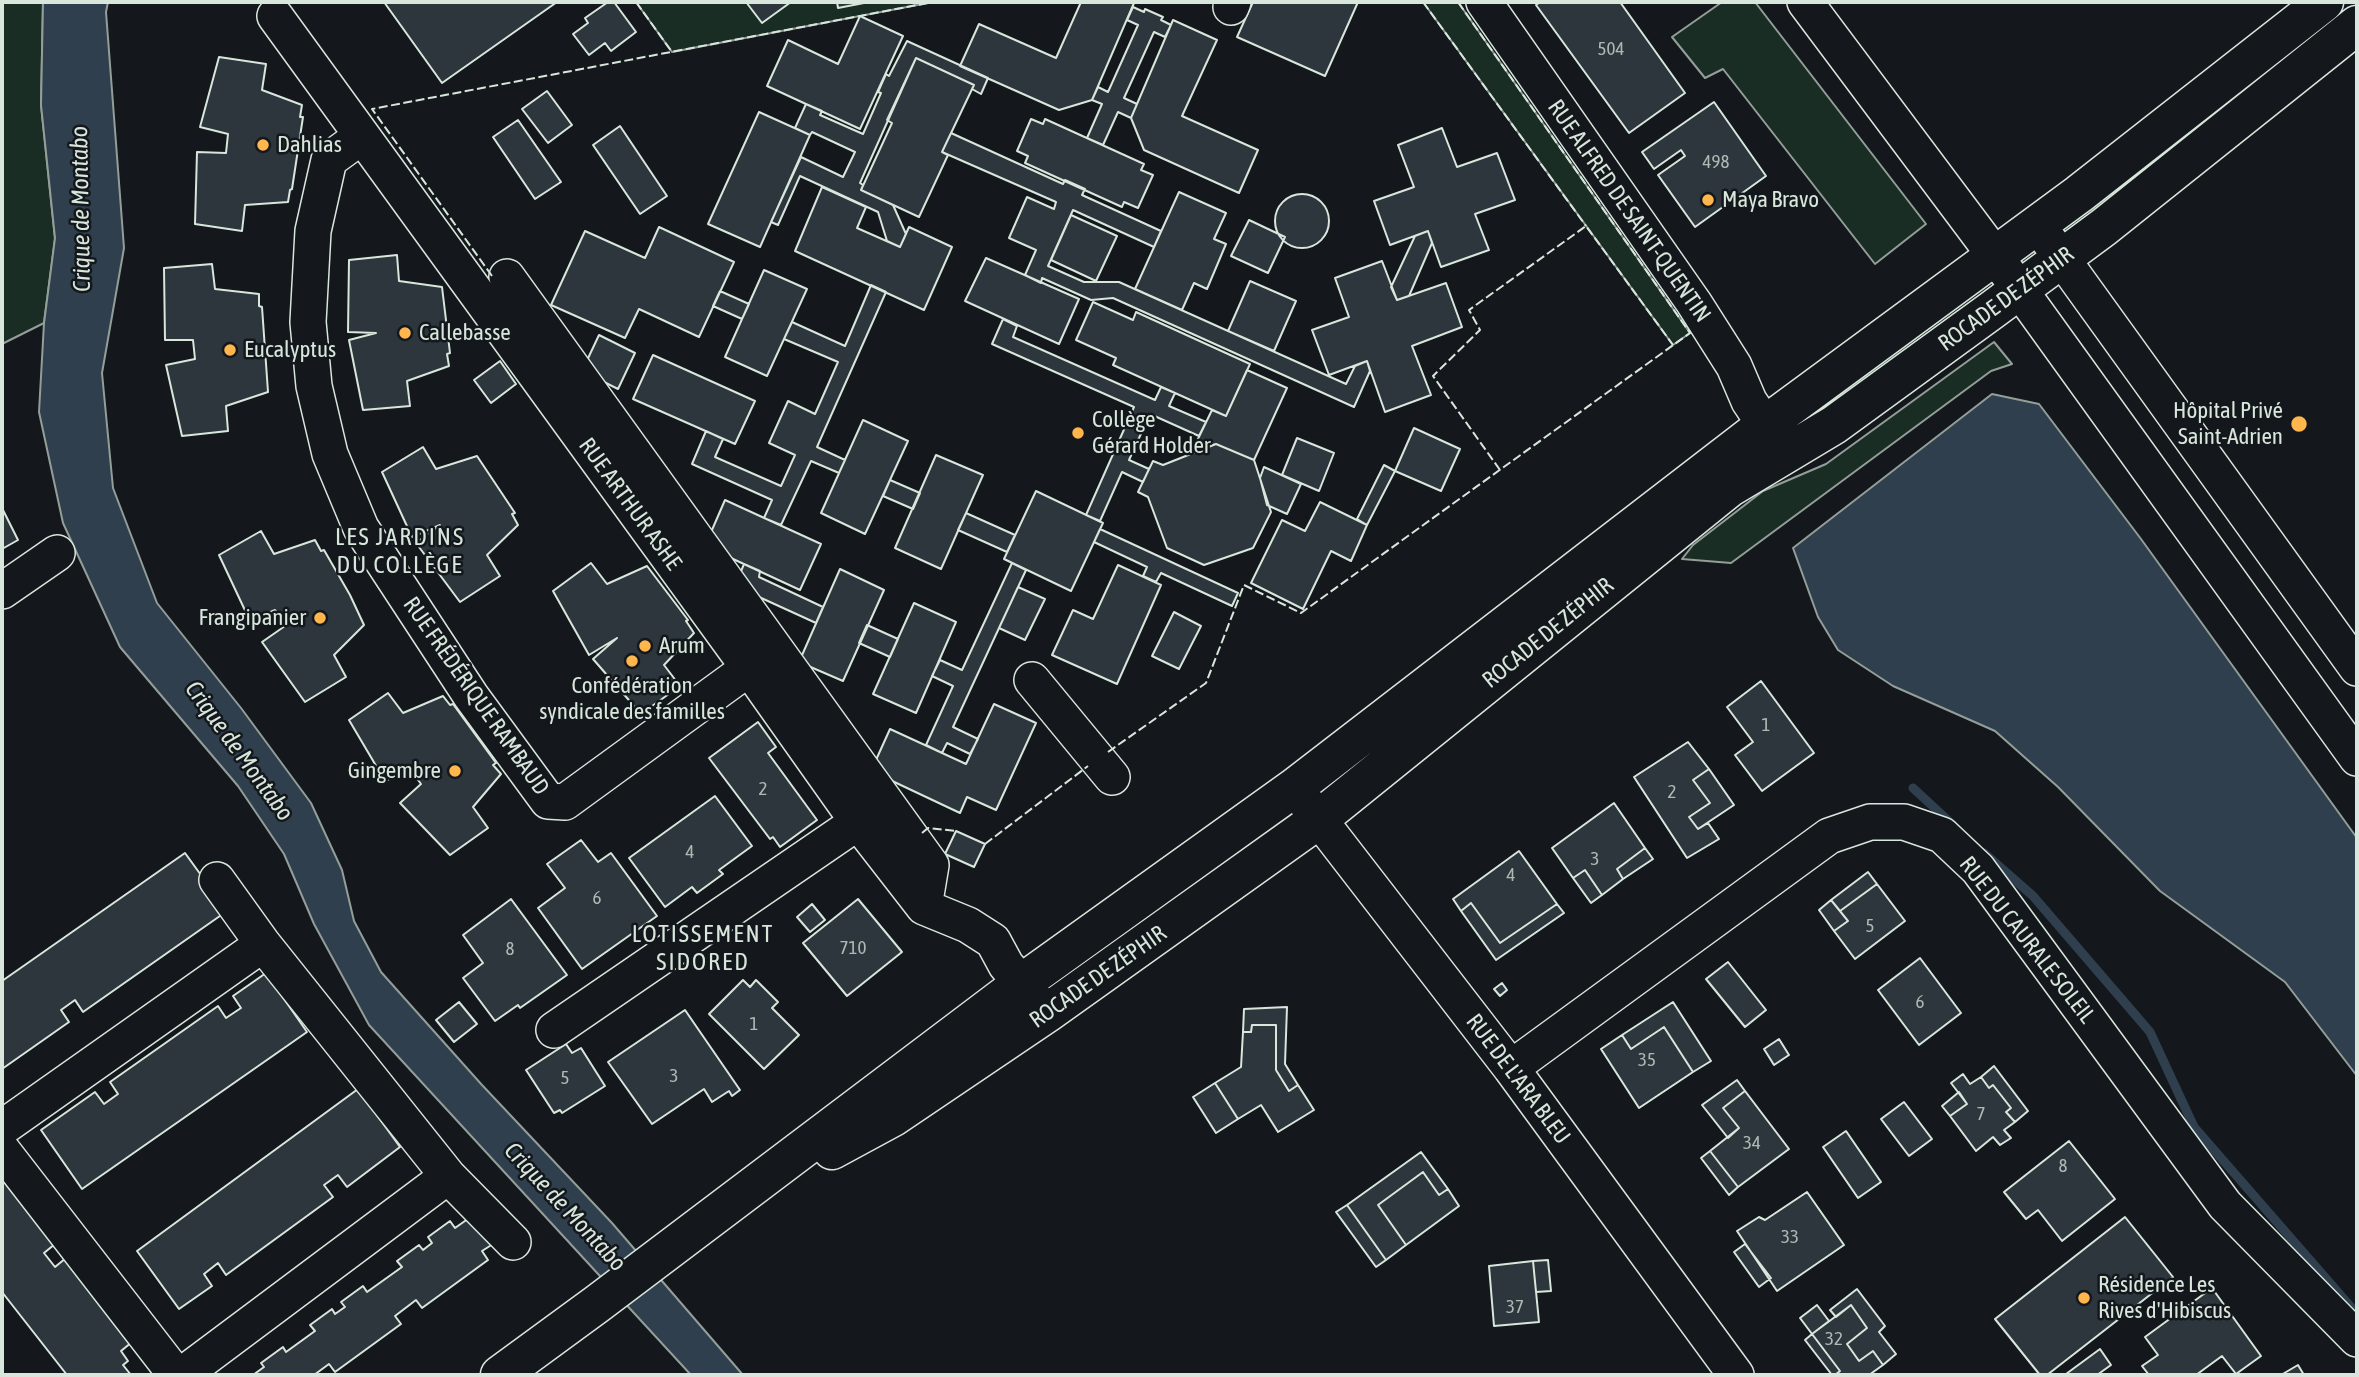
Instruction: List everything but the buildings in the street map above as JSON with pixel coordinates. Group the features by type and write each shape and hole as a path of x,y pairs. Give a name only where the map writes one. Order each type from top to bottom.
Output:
{"main road":[{"name":"ROCADE DE ZÉPHIR","path":"500,1375 657,1260 1014,974 1294,788 1765,425 2080,194 2323,2"},
{"name":"ROCADE DE ZÉPHIR","path":"719,1211 893,1117 1047,1013 1319,819 1729,488 1834,425 2020,289 2104,227 2357,25"}],"street":[{"name":"RUE ALFRED DE SAINT-QUENTIN","path":"1484,2 1694,303 1734,366 1749,401 1765,425"},
{"path":"1805,2 2020,289 2357,758"},
{"name":"RUE ARTHUR ASHE","path":"275,16 858,822 924,907 968,925 993,941 1014,974 1047,1013"},
{"name":"RUE FRÉDÉRIQUE RAMBAUD","path":"362,136 329,160 313,231 308,322 314,386 330,454 360,528 471,696 548,801 565,802 748,668"},
{"path":"2037,224 2357,668"},
{"path":"507,277 931,864 924,907"},
{"path":"2,591 57,553"},
{"path":"1032,680 1112,777"},
{"name":"RUE DE L'ARA BLEU","path":"1294,788 1511,1068 1736,1375"},
{"path":"554,1030 858,822"},
{"name":"RUE DU CAURALE SOLEIL","path":"1511,1068 1829,836 1870,822 1904,822 1942,835 1978,869 2225,1205 2357,1339"},
{"path":"217,880 263,944 448,1176 513,1242"},
{"path":"2,1128 263,944"},
{"path":"2,1150 176,1375"},
{"path":"181,1375 448,1176"}],"green space":[{"path":"2,2 43,2 41,105 55,239 44,323 2,344"},
{"path":"636,2 933,2 672,52"},
{"path":"1423,2 1458,2 1690,333 1673,345"},
{"path":"1722,2 1755,2 1926,224 1875,264 1723,69 1705,78 1672,37"},
{"path":"1994,342 2012,364 1991,371 1731,563 1682,559 1693,545 1763,491 1826,464"}],"water":[{"name":"Crique de Montabo","path":"43,2 108,2 106,12 124,248 102,373 113,488 157,603 241,708 311,803 342,870 354,921 381,972 482,1085 612,1223 743,1375 691,1375 369,1025 314,924 284,854 238,786 120,647 63,523 39,412 44,323 55,238 41,105"},
{"path":"1992,394 2039,404 2141,539 2357,838 2357,1076 2285,982 2160,891 2058,787 1995,731 1893,686 1838,650 1818,617 1793,548"}],"waterway":[{"path":"1913,788 1953,825"},
{"path":"1984,853 2033,896 2150,1032 2194,1127 2357,1314"}],"fence":[{"path":"636,2 672,52"},
{"path":"492,276 372,109 933,2"},
{"path":"1423,2 1586,226"},
{"path":"1108,752 1206,683 1244,585 1301,613 1690,333 1458,2"},
{"path":"1500,470 1433,376 1480,330 1469,310 1586,226 1673,345"},
{"path":"985,844 1088,766"},
{"path":"922,833 928,828 956,831"}],"place":[{"name":"Dahlias","path":"263,145"},
{"name":"Maya Bravo","path":"1708,200"},
{"name":"Callebasse","path":"405,333"},
{"name":"Eucalyptus","path":"230,350"},
{"name":"Hôpital Privé Saint-Adrien","path":"2299,424"},
{"name":"Collège Gérard Holder","path":"1078,433"},
{"name":"Frangipanier","path":"320,618"},
{"name":"Arum","path":"645,646"},
{"name":"Confédération syndicale des familles","path":"632,661"},
{"name":"Gingembre","path":"455,771"},
{"name":"Résidence Les Rives d'Hibiscus","path":"2084,1298"}],"district":[{"name":"LES JARDINS DU COLLÈGE","path":"400,551"},
{"name":"LOTISSEMENT SIDORED","path":"703,948"}]}
